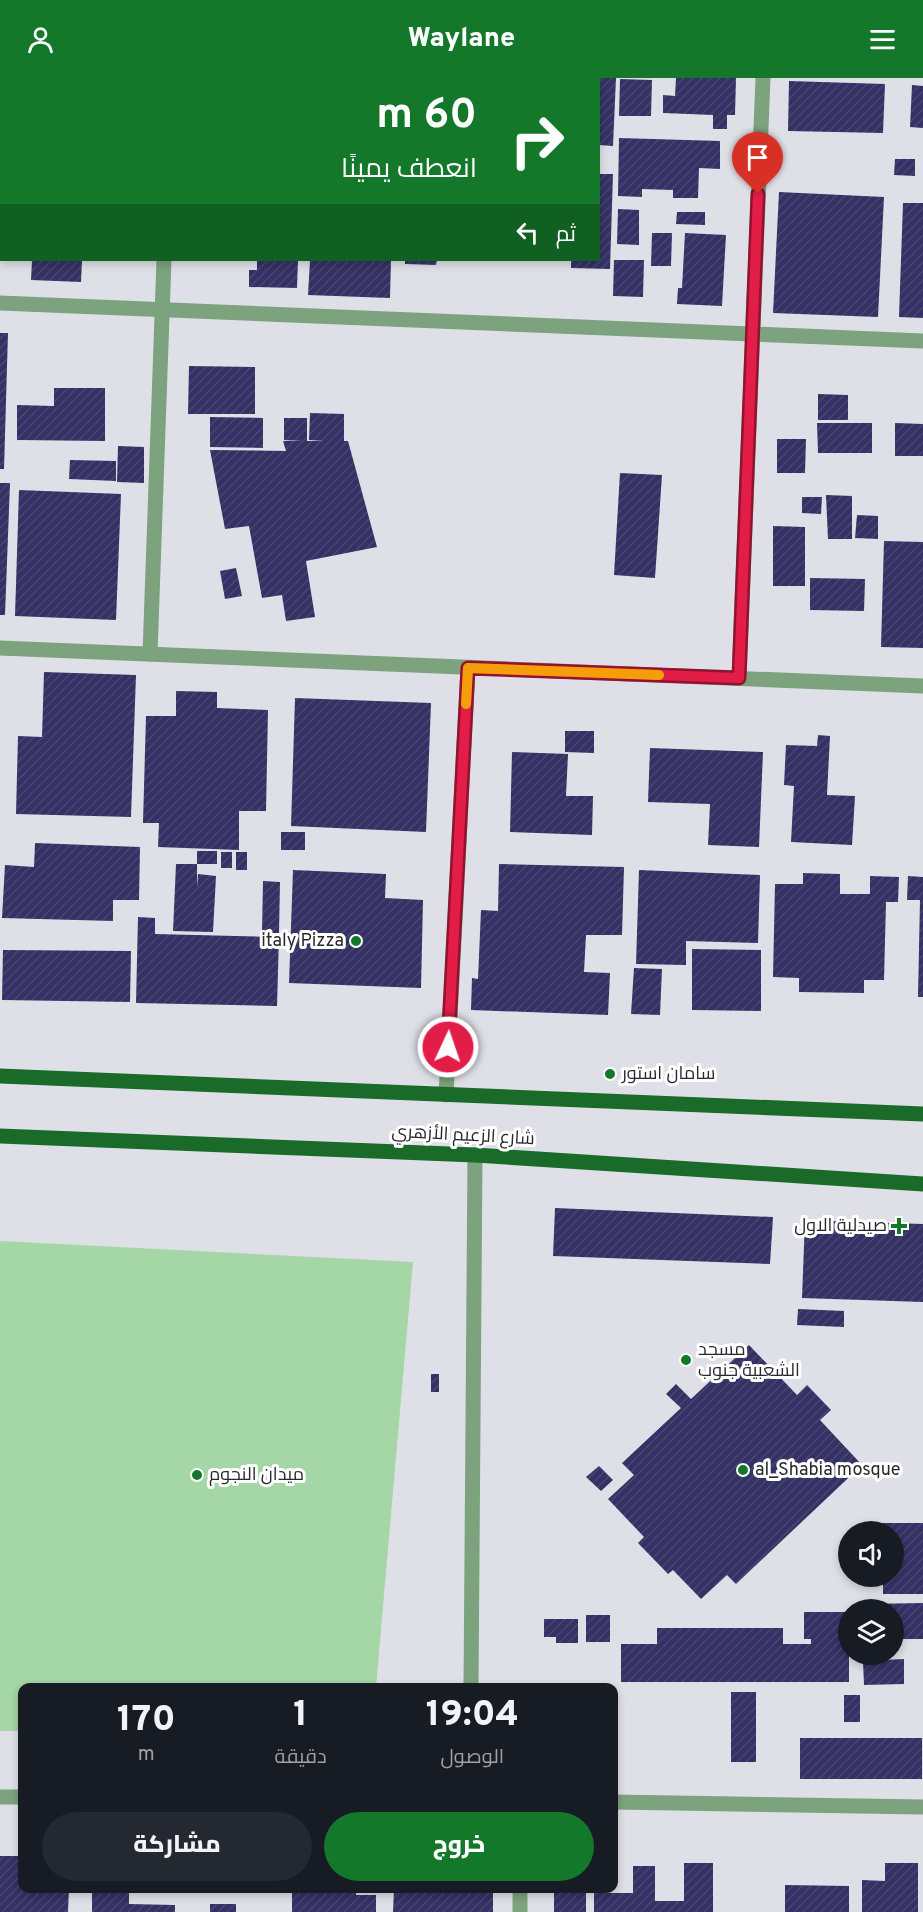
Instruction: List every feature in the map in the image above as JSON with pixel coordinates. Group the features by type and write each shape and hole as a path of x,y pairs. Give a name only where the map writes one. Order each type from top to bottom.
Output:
{"main road":[{"path":"0,1076 923,1114"},
{"name":"شارع الزعيم الأزهري","path":"0,1136 475,1155 923,1184"}],"street":[{"path":"739,678 763,78"},
{"path":"150,654 164,261"},
{"path":"0,303 923,341"},
{"path":"0,648 923,686"},
{"path":"446,1095 468,668"},
{"path":"471,1683 475,1155"},
{"path":"0,1797 18,1797"},
{"path":"618,1802 923,1807"},
{"path":"520,1893 520,1912"}],"green space":[{"name":"ميدان النجوم","path":"0,1241 413,1262 376,1683 18,1683 18,1731 0,1731"}],"building":[{"path":"600,78 616,78 613,146 600,145"},
{"path":"676,78 736,78 735,115 727,115 727,129 713,129 713,115 663,113 663,95 675,96"},
{"path":"620,79 652,80 651,116 619,116"},
{"path":"789,81 885,84 883,133 788,131"},
{"path":"912,85 923,86 923,128 910,127"},
{"path":"619,138 720,141 720,169 699,168 698,198 673,198 673,190 642,189 642,197 618,196"},
{"path":"895,159 915,159 915,176 894,175"},
{"path":"600,174 613,174 610,269 571,268 571,261 600,261"},
{"path":"779,192 884,197 878,317 773,313"},
{"path":"903,203 923,203 923,318 899,317"},
{"path":"618,209 639,210 639,245 617,244"},
{"path":"677,212 705,212 705,225 676,224"},
{"path":"652,233 672,233 671,266 651,266"},
{"path":"685,233 726,235 722,306 677,304 678,288 682,288"},
{"path":"614,260 644,260 643,297 613,296"},
{"path":"32,261 82,261 81,282 31,280"},
{"path":"257,261 298,261 297,288 249,287 249,270 257,270"},
{"path":"310,261 391,261 390,298 308,295"},
{"path":"405,261 437,261 436,265 405,264"},
{"path":"0,333 8,333 4,469 0,469"},
{"path":"189,366 255,367 255,414 188,414"},
{"path":"54,388 105,388 105,441 17,440 17,405 54,406"},
{"path":"818,394 848,395 848,420 818,420"},
{"path":"310,413 344,414 344,441 348,441 377,547 306,561 315,617 286,621 282,595 262,598 249,526 225,529 210,450 286,451 283,441 303,440 284,440 284,418 307,418 307,441 324,441 309,440"},
{"path":"210,417 263,418 263,448 210,447"},
{"path":"817,423 872,423 872,453 818,453"},
{"path":"895,423 923,424 923,456 895,456"},
{"path":"777,439 806,439 805,473 777,473"},
{"path":"118,446 144,447 144,483 117,482"},
{"path":"70,460 116,461 116,481 69,479"},
{"path":"620,473 662,475 655,578 614,575"},
{"path":"0,483 10,483 5,615 0,615"},
{"path":"19,490 121,494 116,620 15,616"},
{"path":"826,495 852,496 852,539 828,539"},
{"path":"802,497 822,497 821,514 802,513"},
{"path":"857,515 878,516 878,539 855,538"},
{"path":"773,526 805,527 805,586 773,586"},
{"path":"884,541 923,542 923,648 881,647"},
{"path":"236,568 242,596 225,599 220,571"},
{"path":"810,578 865,579 864,611 810,610"},
{"path":"44,672 136,675 131,817 16,814 18,736 42,737"},
{"path":"176,691 217,692 217,708 268,710 266,811 239,811 239,850 158,847 159,823 143,823 146,716 176,716"},
{"path":"295,698 431,703 426,832 291,826"},
{"path":"565,731 594,731 594,753 565,752"},
{"path":"818,735 830,736 827,795 855,796 852,845 791,842 794,786 784,785 786,745 817,746"},
{"path":"650,748 763,752 759,847 708,845 710,804 648,802"},
{"path":"512,752 568,754 566,796 593,796 592,835 510,832"},
{"path":"281,832 305,832 305,850 281,850"},
{"path":"35,843 140,847 139,900 113,900 113,921 2,918 5,865 34,867"},
{"path":"197,851 217,851 217,864 197,864"},
{"path":"221,852 232,852 232,868 221,868"},
{"path":"236,852 247,852 247,870 236,870"},
{"path":"176,864 197,864 197,888 198,874 216,876 213,932 173,931"},
{"path":"499,864 624,867 622,935 586,935 584,972 610,973 608,1015 471,1010 472,978 478,979 481,910 498,911"},
{"name":"italy Pizza","path":"293,870 386,874 385,898 423,900 421,988 289,983"},
{"path":"639,870 760,875 758,943 686,941 686,965 636,964"},
{"path":"803,873 840,874 840,894 870,894 870,876 899,877 898,902 886,902 884,980 864,980 864,993 799,992 799,978 773,977 775,884 803,884"},
{"path":"908,876 923,877 923,997 918,997 920,900 907,900"},
{"path":"263,881 280,882 279,933 262,933"},
{"path":"138,917 155,918 155,934 279,937 277,1006 136,1003"},
{"path":"692,949 761,950 761,1011 692,1010"},
{"path":"3,950 131,951 130,1002 2,1000"},
{"path":"634,968 662,969 660,1015 631,1014"},
{"path":"555,1208 773,1217 770,1264 553,1256"},
{"path":"805,1220 923,1224 923,1302 802,1298"},
{"path":"798,1309 844,1311 844,1327 797,1325"},
{"name":"al_Shabia mosque","path":"749,1345 797,1395 807,1385 831,1410 820,1420 862,1465 736,1584 727,1575 701,1599 673,1570 668,1574 638,1543 644,1537 608,1499 634,1475 622,1463 681,1408 666,1394 676,1384 691,1399"},
{"path":"431,1374 439,1374 439,1392 431,1392"},
{"path":"599,1466 613,1480 601,1491 586,1477"},
{"path":"904,1523 923,1523 923,1594 883,1594 883,1587 904,1587"},
{"path":"904,1603 923,1603 923,1639 904,1639"},
{"path":"804,1612 838,1612 838,1665 849,1665 849,1682 621,1682 621,1644 657,1644 657,1628 783,1628 783,1644 811,1644 811,1639 804,1639"},
{"path":"586,1615 610,1615 610,1642 586,1642"},
{"path":"544,1619 578,1619 578,1643 556,1643 556,1637 544,1637"},
{"path":"863,1665 904,1665 904,1684 864,1685"},
{"path":"731,1692 756,1692 756,1762 731,1762"},
{"path":"844,1695 860,1695 860,1722 844,1722"},
{"path":"800,1738 922,1738 922,1779 800,1779"},
{"path":"0,1856 18,1856 18,1893 69,1893 68,1912 0,1912"},
{"path":"684,1863 713,1863 713,1912 594,1912 594,1893 633,1893 633,1866 655,1866 655,1901 684,1901"},
{"path":"885,1863 918,1863 918,1912 862,1912 862,1880 885,1881"},
{"path":"785,1885 849,1886 849,1912 785,1912"},
{"path":"92,1893 129,1893 129,1904 175,1905 175,1912 92,1912"},
{"path":"292,1893 376,1895 376,1912 292,1912"},
{"path":"394,1893 493,1893 493,1912 393,1912"},
{"path":"554,1893 586,1893 586,1912 554,1912"},
{"path":"210,1904 236,1904 236,1912 210,1912"}],"slow traffic":[{"path":"466,704 468,668 659,675"}],"place":[{"name":"italy Pizza","path":"356,941"},
{"name":"سامان استور","path":"610,1074"},
{"name":"صيدلية الاول","path":"899,1226"},
{"name":"مسجد الشعبية جنوب","path":"686,1360"},
{"name":"al_Shabia mosque","path":"743,1470"},
{"name":"ميدان النجوم","path":"197,1475"}],"route":[{"path":"448,1047 468,668 739,678 758,194"}]}
